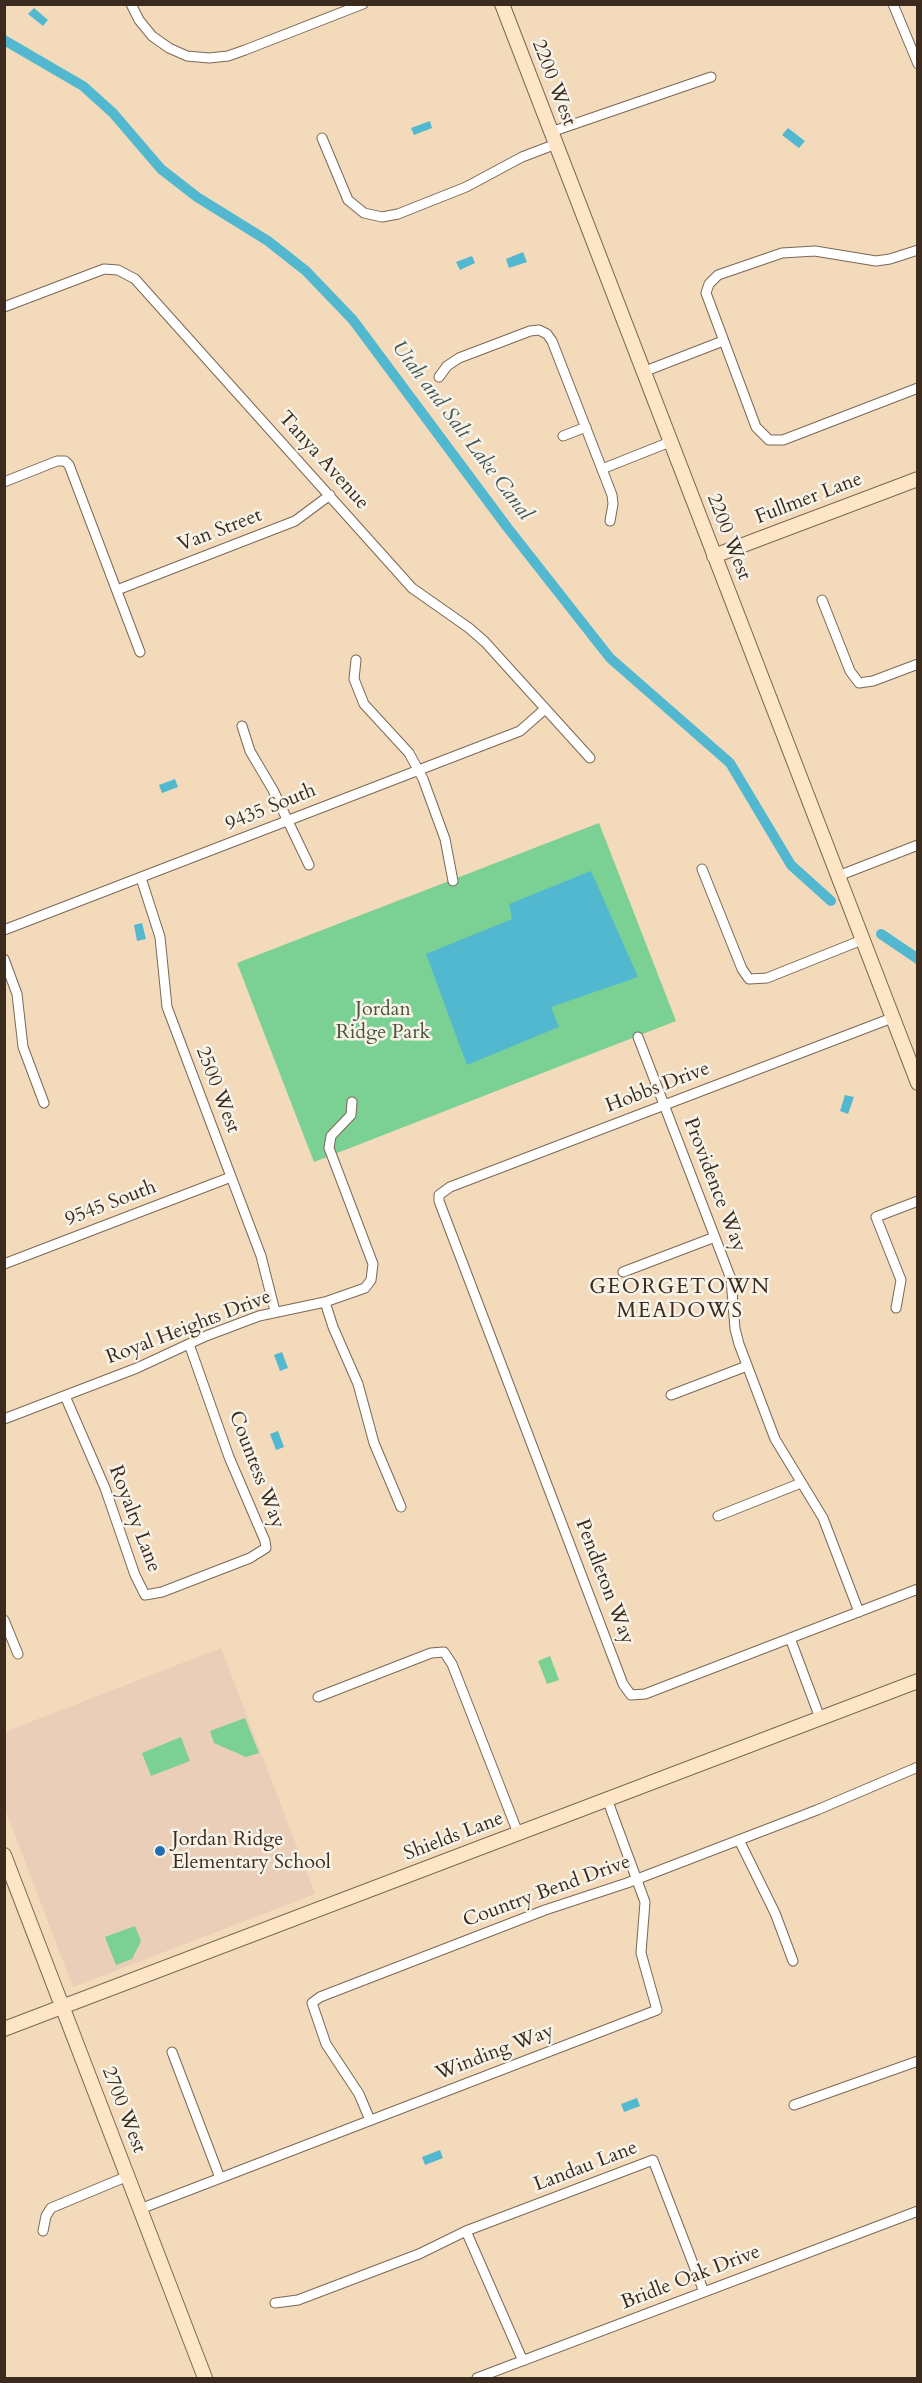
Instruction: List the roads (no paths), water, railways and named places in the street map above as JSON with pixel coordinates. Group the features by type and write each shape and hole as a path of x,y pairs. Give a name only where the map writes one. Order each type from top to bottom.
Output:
{"main road":[{"name":"2200 West","path":"502,4 918,1083"},
{"name":"Fullmer Lane","path":"714,556 918,478"},
{"name":"Shields Lane","path":"4,2029 918,1681"},
{"name":"2700 West","path":"4,1855 205,2379"}],"street":[{"path":"131,4 139,20 152,36 169,48 187,56 209,58 228,56 363,4"},
{"path":"893,4 918,64"},
{"path":"322,138 348,200 364,213 382,217 466,187 553,138 711,77"},
{"path":"918,250 876,261 815,250 782,253 718,275 707,289 706,299 756,427 769,440 783,440 918,388"},
{"name":"Tanya Avenue","path":"4,307 104,269 118,270 130,275 412,588 469,628 590,758"},
{"path":"439,377 447,366 459,358 530,331 543,331 552,341 613,499 610,521"},
{"path":"643,372 723,341"},
{"path":"563,436 586,428"},
{"path":"602,469 670,442"},
{"path":"4,482 65,461 71,469 140,652"},
{"name":"Van Street","path":"117,590 295,522 330,495"},
{"path":"822,600 850,671 859,683 873,681 918,664"},
{"path":"356,660 354,679 364,704 409,753 418,770 442,830 453,881"},
{"name":"9435 South","path":"4,930 520,731 545,709"},
{"path":"242,726 250,752 288,820 309,865"},
{"path":"837,876 918,845"},
{"path":"702,869 742,969 749,979 767,978 862,940"},
{"name":"2500 West","path":"141,878 160,937 167,1007 261,1256 275,1311"},
{"path":"4,959 17,994 23,1047 44,1103"},
{"name":"Hobbs Drive","path":"439,1195 450,1187 892,1018"},
{"name":"Providence Way","path":"638,1037 731,1279 735,1329 747,1366 781,1453 822,1518 859,1612"},
{"name":"Royal Heights Drive","path":"4,1419 137,1368 189,1344 275,1311 325,1302 366,1288 374,1271 329,1148 331,1136 351,1115 352,1102"},
{"name":"9545 South","path":"4,1264 231,1177"},
{"name":"Pendleton Way","path":"439,1195 445,1220 627,1690 631,1695 645,1694 918,1589"},
{"path":"896,1308 901,1280 876,1217 918,1201"},
{"path":"623,1272 715,1237"},
{"path":"325,1302 333,1327 358,1384 369,1429 401,1507"},
{"name":"Countess Way","path":"189,1344 230,1457 263,1534 266,1548 256,1555 206,1574"},
{"path":"671,1395 747,1366"},
{"name":"Royalty Lane","path":"65,1396 105,1488 145,1595 162,1592 206,1574"},
{"path":"718,1516 801,1483"},
{"path":"4,1620 18,1654"},
{"path":"790,1638 820,1718"},
{"path":"318,1697 431,1653 444,1652 452,1664 518,1833"},
{"name":"Country Bend Drive","path":"370,2120 359,2094 326,2044 312,2003 328,1993 545,1910 637,1879 739,1840 918,1767"},
{"name":"Winding Way","path":"140,2209 657,2010 641,1953 646,1912 637,1879 607,1799"},
{"path":"739,1840 775,1913 793,1961"},
{"path":"172,2052 220,2178"},
{"path":"794,2104 918,2061"},
{"name":"Landau Lane","path":"466,2231 653,2160 704,2292"},
{"path":"43,2231 45,2216 51,2208 128,2176"},
{"name":"Bridle Oak Drive","path":"477,2379 918,2211"},
{"path":"275,2303 298,2300 419,2254 466,2231 523,2361"}],"water":[{"path":"34,8 48,20 43,26 28,14"},
{"path":"430,121 432,128 414,135 411,128"},
{"path":"788,128 805,141 799,148 782,135"},
{"path":"523,252 527,262 509,268 506,259"},
{"path":"472,256 475,263 460,270 456,262"},
{"path":"175,779 178,787 162,793 159,785"},
{"path":"591,871 638,977 551,1007 559,1027 467,1065 426,954 512,919 509,904"},
{"path":"142,923 146,939 137,941 134,925"},
{"path":"845,1095 854,1097 848,1114 840,1111"},
{"path":"282,1352 288,1368 280,1371 274,1355"},
{"path":"278,1431 284,1447 276,1450 270,1434"},
{"path":"637,2098 640,2106 624,2112 621,2104"},
{"path":"440,2150 443,2158 425,2165 422,2157"}],"waterway":[{"name":"Utah and Salt Lake Canal","path":"4,40 83,86 113,113 161,169 197,197 268,241 306,271 353,320 507,527 610,658 730,763 791,865 831,901"},
{"name":"Utah and Salt Lake Canal","path":"881,934 918,959"}],"place":[{"name":"Jordan Ridge Elementary School","path":"160,1851"}],"district":[{"name":"GEORGETOWN MEADOWS","path":"680,1300"}],"park label":[{"name":"Jordan Ridge Park","path":"383,1022"}]}
